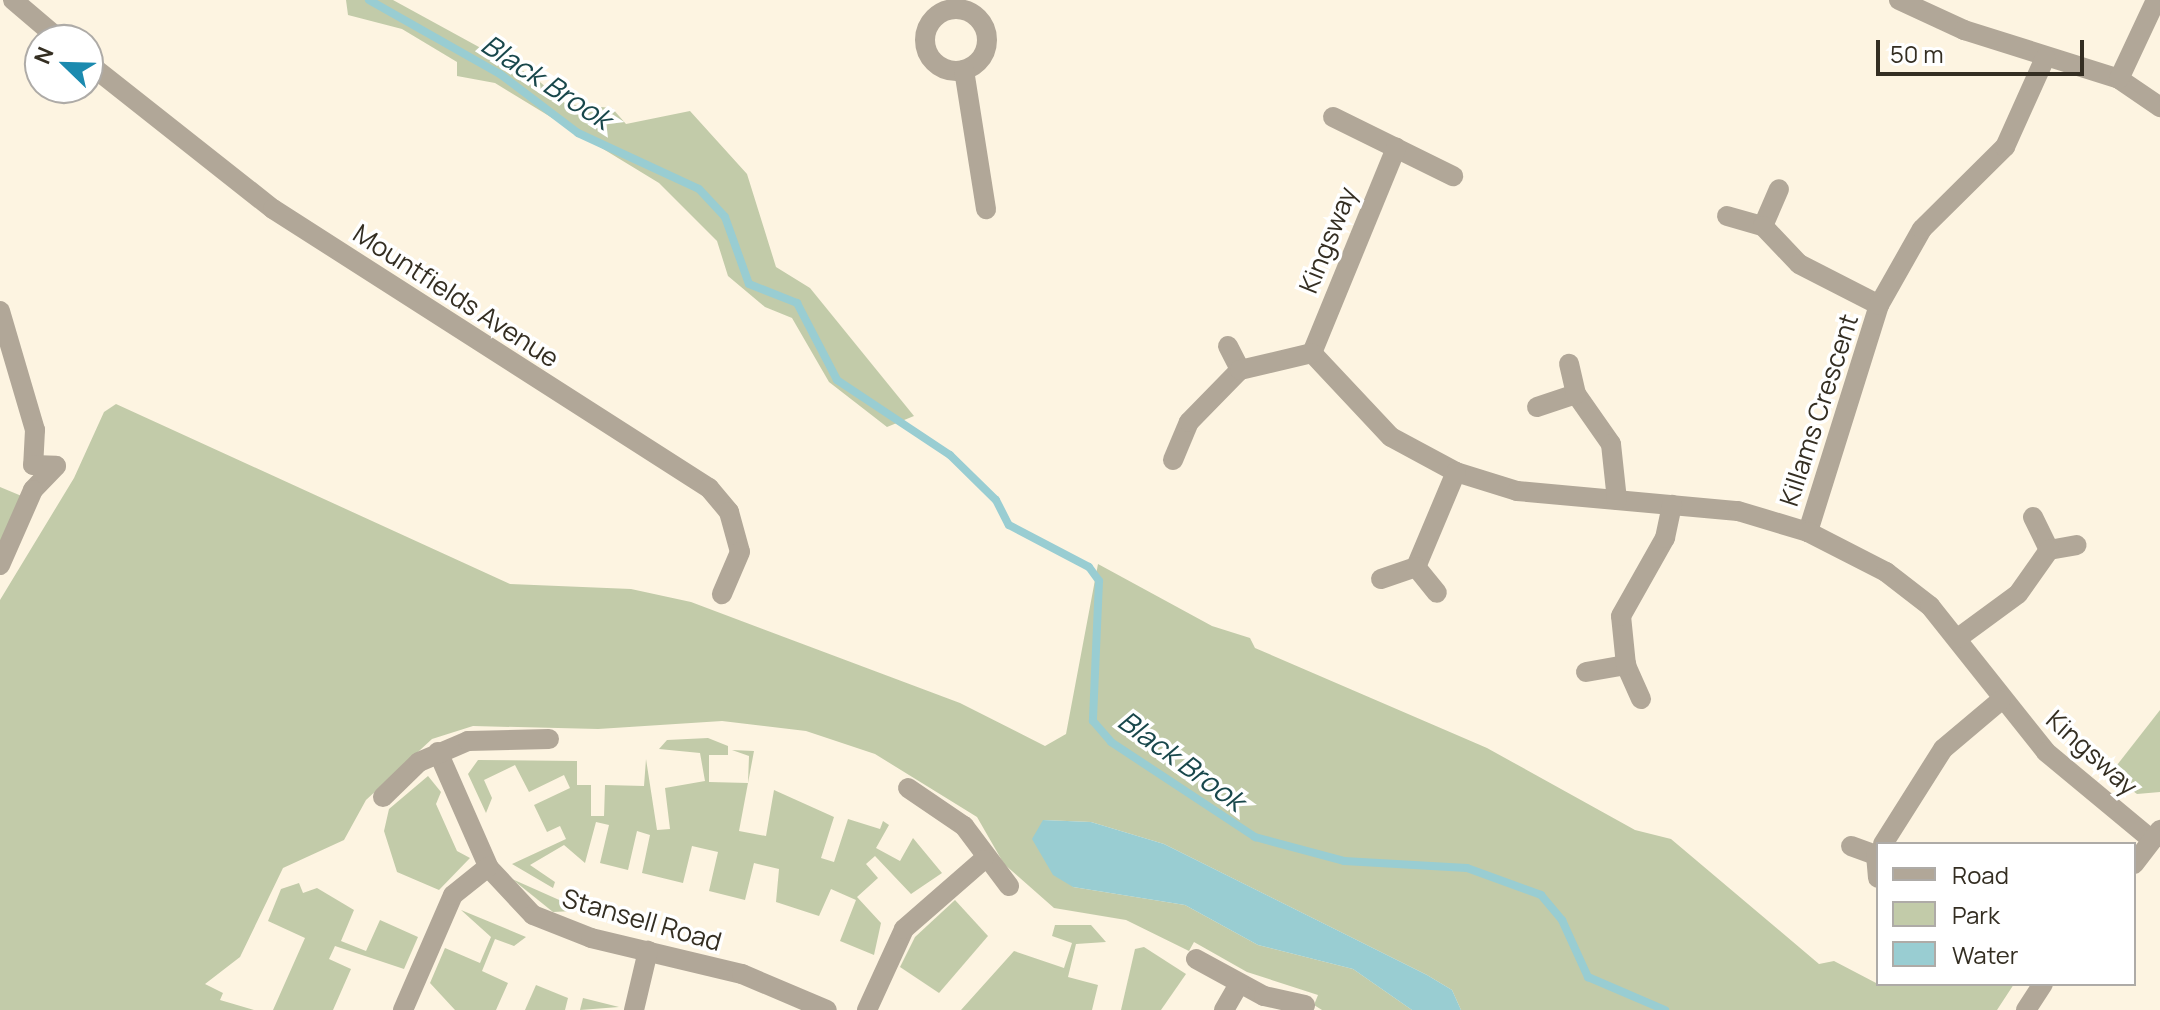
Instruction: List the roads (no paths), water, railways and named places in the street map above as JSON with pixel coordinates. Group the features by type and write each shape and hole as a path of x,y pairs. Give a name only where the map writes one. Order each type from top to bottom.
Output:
{"street":[{"path":"13,0 41,24"},
{"path":"1899,0 2045,58 2119,79 2160,107"},
{"path":"2119,79 2156,0"},
{"path":"964,70 932,60 925,38 945,11 971,6 987,42 964,70 964,166 986,209"},
{"name":"Killams Crescent","path":"1808,532 1879,305 1922,229 2005,147 2045,58"},
{"name":"Mountfields Avenue","path":"104,76 273,209 709,488 729,512 740,552 722,594"},
{"path":"1333,117 1453,176"},
{"name":"Kingsway","path":"1396,148 1312,353 1391,437 1456,472 1517,491 1738,511 1808,532 1886,572 1958,638 2000,701 2046,752 2156,835"},
{"path":"1727,216 1763,226 1779,189"},
{"name":"Killams Crescent","path":"1763,226 1799,264 1879,305"},
{"path":"0,311 35,430 33,465 56,466 33,490 0,565"},
{"path":"1228,346 1240,370"},
{"path":"1173,460 1189,422 1240,370 1312,353"},
{"path":"1569,364 1576,394 1611,444 1617,500"},
{"path":"1537,407 1576,394"},
{"path":"1381,579 1416,567 1456,472"},
{"path":"1641,699 1626,665 1621,616 1665,538 1672,505"},
{"path":"2033,517 2049,550"},
{"path":"1958,638 2018,594 2049,550 2077,545"},
{"path":"1416,567 1437,593"},
{"path":"1586,672 1626,665"},
{"path":"1884,842 1943,749 2000,701"},
{"path":"383,797 438,752 468,741 549,739"},
{"name":"Stansell Road","path":"438,752 488,867 533,915 648,951 742,974 827,1010"},
{"path":"908,788 964,826 983,860 1009,886"},
{"path":"2136,861 2156,835"},
{"path":"1851,846 1876,850"},
{"path":"867,1010 904,929 983,860"},
{"path":"403,1010 453,895 488,867"},
{"path":"634,1010 648,951"},
{"path":"1196,959 1239,984 1305,1005"},
{"path":"1224,1010 1239,984"},
{"path":"2026,1010 2042,986"}],"water":[{"path":"1043,820 1091,822 1164,844 1427,975 1452,990 1461,1010 1412,1010 1353,969 1258,945 1185,905 1073,887 1053,875 1032,839"}],"waterway":[{"name":"Black Brook","path":"369,0 500,74 578,133 699,189 725,217 749,284 797,303 837,380 950,455 996,500 1009,525 1089,567 1099,581 1093,721 1111,742 1255,837 1344,861 1467,868 1541,895 1562,920 1588,977 1665,1010"}]}
